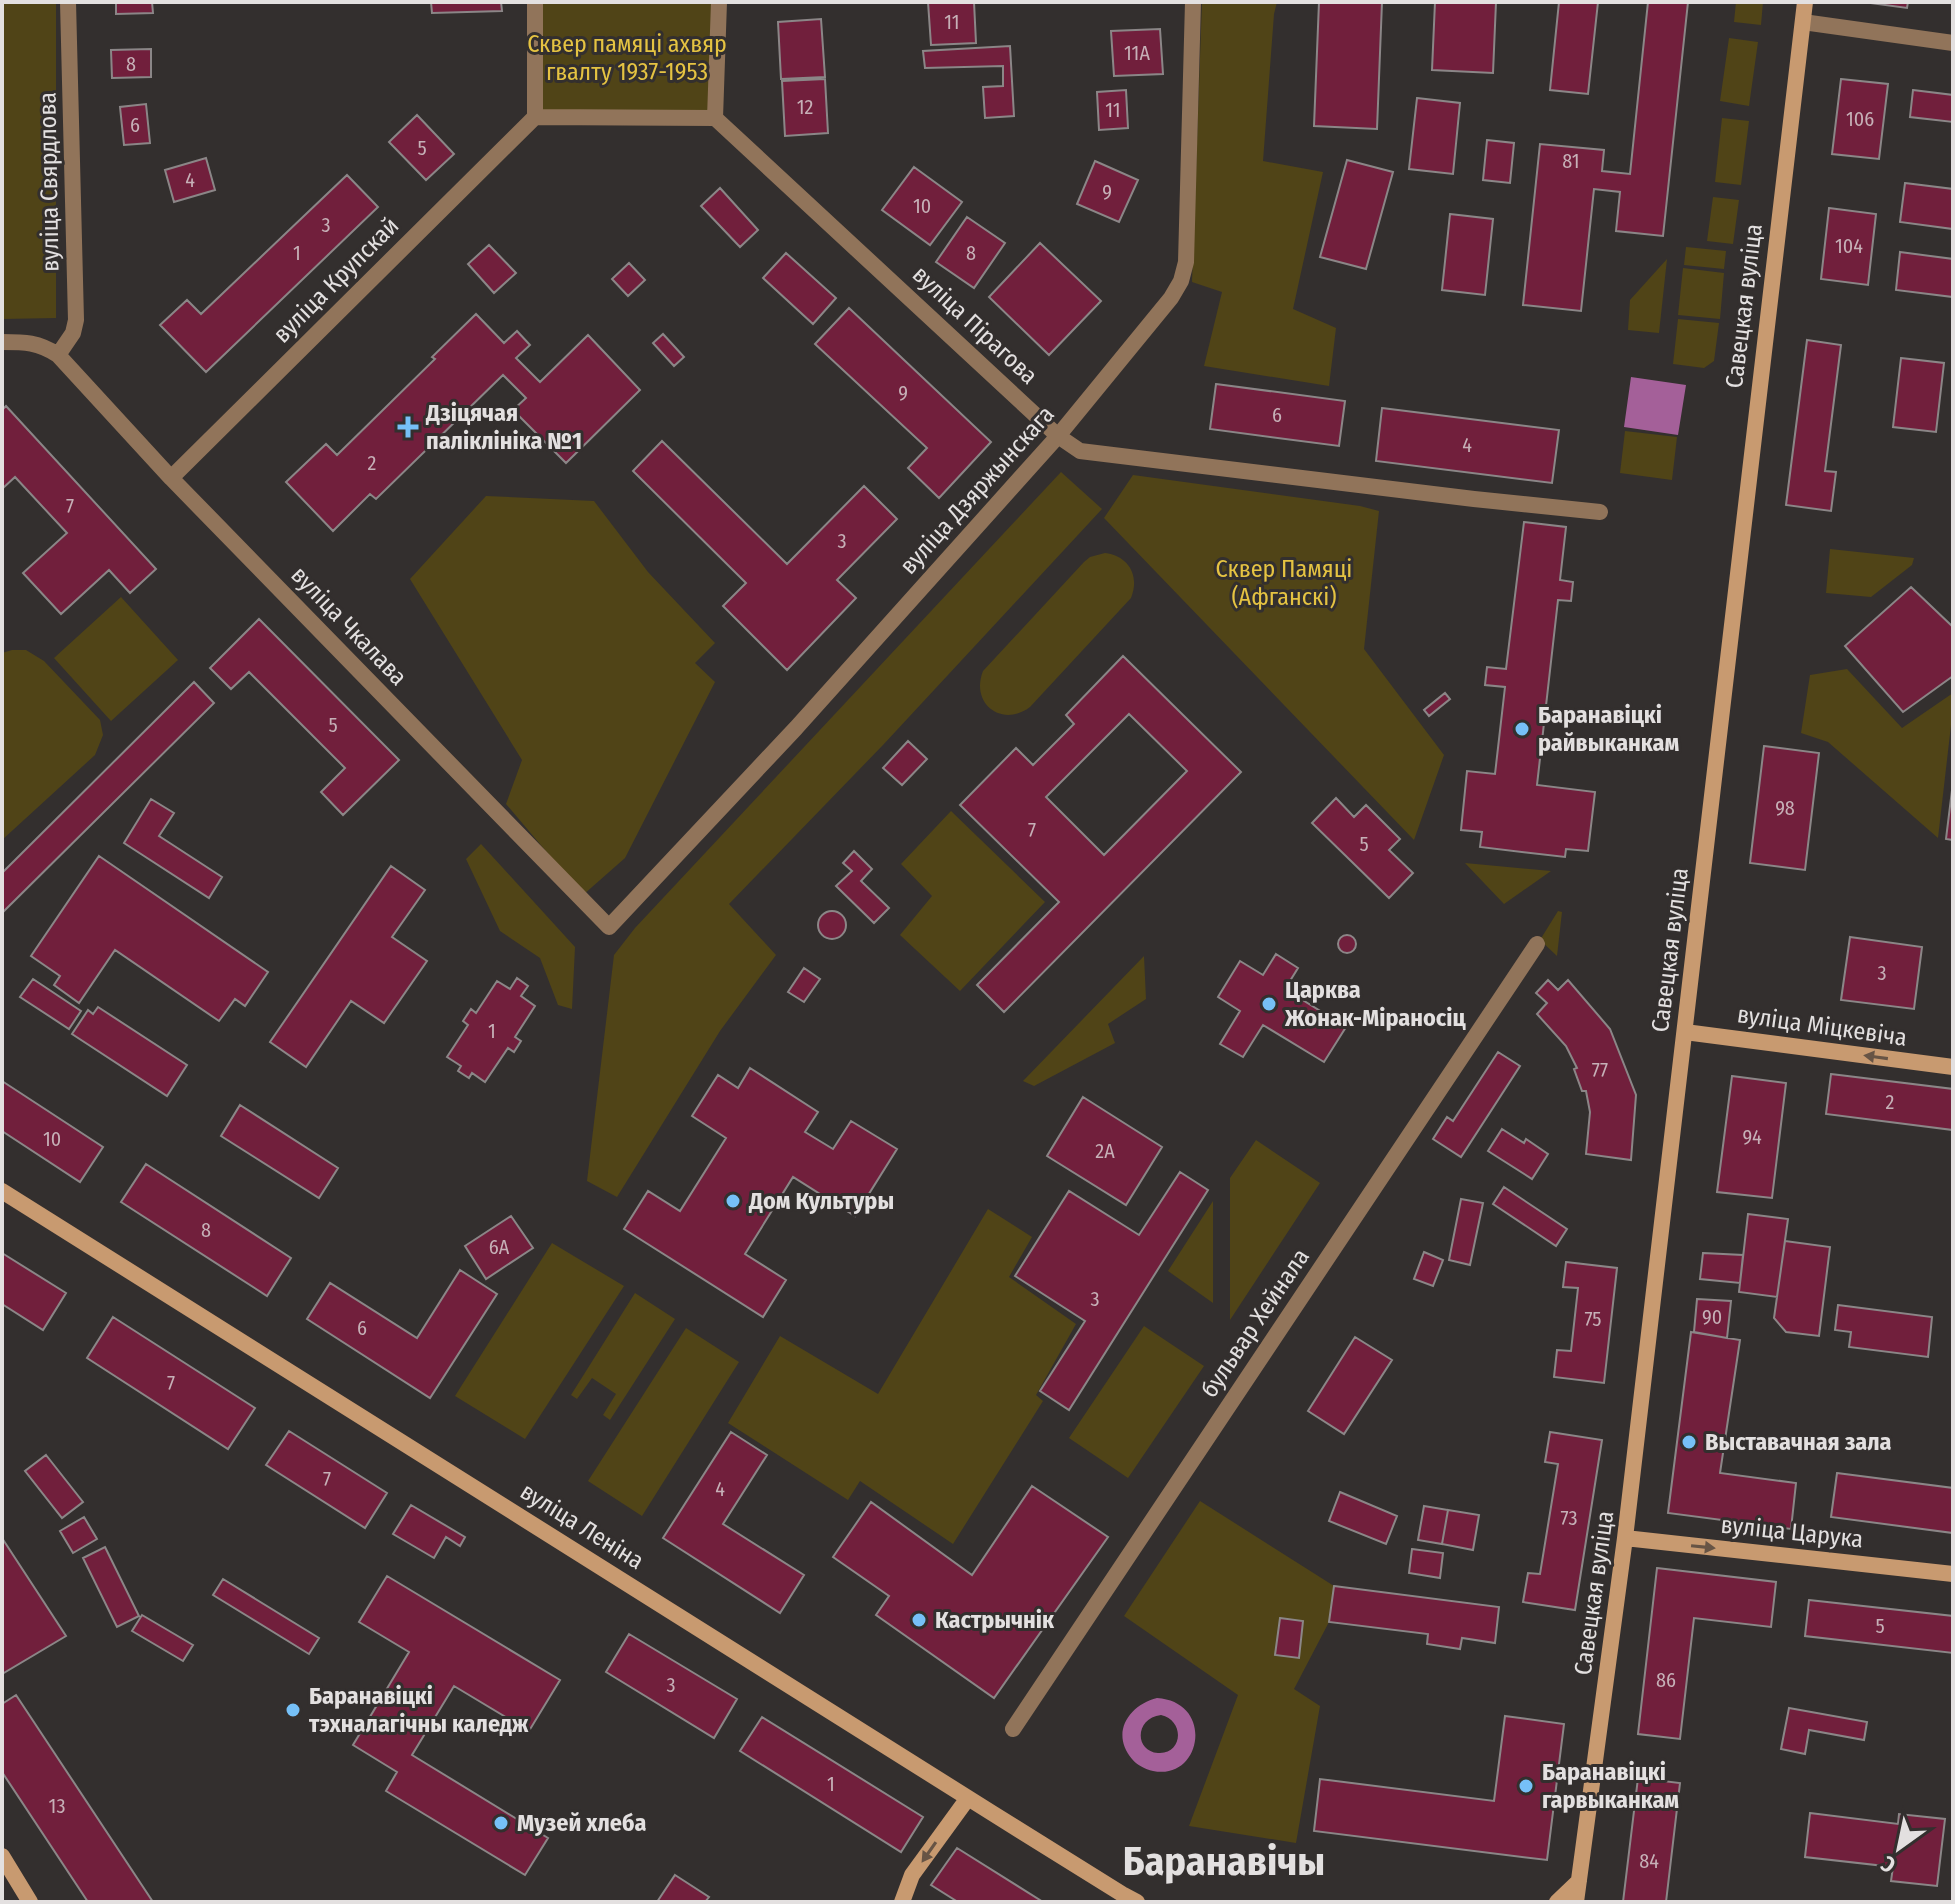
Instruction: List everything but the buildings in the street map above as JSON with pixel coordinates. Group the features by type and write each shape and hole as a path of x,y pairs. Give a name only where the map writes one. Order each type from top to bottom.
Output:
{"main road":[{"name":"Савецкая вуліца","path":"1576,1902 1625,1538 1805,2"},
{"name":"вуліца Міцкевіча","path":"1685,1032 1953,1067"},
{"name":"вуліца Леніна","path":"2,1191 1137,1902"},
{"name":"вуліца Царука","path":"1625,1538 1953,1574"},
{"path":"902,1902 912,1875 968,1798"},
{"path":"2,1856 30,1902"},
{"path":"1557,1902 1579,1881"}],"street":[{"name":"вуліца Свярдлова","path":"58,355 73,333 76,320 68,2"},
{"path":"535,2 535,117 715,118 719,2"},
{"name":"вуліца Дзяржынскага","path":"609,927 796,728 1058,436 1171,298 1181,281 1186,262 1193,2"},
{"path":"1803,22 1953,43"},
{"name":"вуліца Крупскай","path":"171,478 535,117"},
{"name":"вуліца Пірагова","path":"715,118 1058,436 1080,451 1600,512"},
{"path":"2,342 29,342 58,355"},
{"name":"вуліца Чкалава","path":"58,355 171,478 609,927"},
{"name":"бульвар Хейнала","path":"1013,1729 1537,944"}],"green space":[{"path":"2,2 56,2 56,318 2,319"},
{"name":"Сквер памяці ахвяр гвалту 1937-1953","path":"539,2 714,2 711,113 539,112"},
{"path":"1202,2 1277,2 1263,161 1323,172 1293,309 1336,328 1329,386 1204,366 1222,292 1192,282"},
{"path":"1736,2 1763,2 1761,25 1734,22"},
{"path":"1729,38 1758,42 1749,106 1720,101"},
{"path":"1722,118 1749,121 1741,185 1715,182"},
{"path":"1713,197 1739,200 1733,244 1707,241"},
{"path":"1686,247 1726,251 1724,269 1684,265"},
{"path":"1667,259 1659,333 1628,330 1630,300"},
{"path":"1683,268 1724,273 1720,319 1678,315"},
{"path":"1678,319 1719,323 1714,361 1704,368 1673,364"},
{"path":"1625,431 1677,437 1672,480 1620,473"},
{"path":"1061,472 1102,509 883,745 729,904 776,955 720,1031 617,1197 587,1181 614,955 635,928"},
{"name":"Сквер Памяці (Афганскі)","path":"1133,475 1379,511 1364,649 1444,755 1414,840 1104,518"},
{"path":"486,496 594,501 648,572 715,643 695,663 715,682 625,858 583,895 506,804 522,760 410,579"},
{"path":"1830,549 1914,558 1912,565 1871,597 1826,593"},
{"path":"1105,553 1120,558 1130,568 1134,582 1131,598 1030,707 1009,715 991,709 981,694 983,671 1084,562"},
{"path":"121,597 178,660 111,721 54,658"},
{"path":"26,650 44,661 100,720 103,735 95,755 2,840 2,653"},
{"path":"1847,669 1902,728 1953,693 1938,838 1828,742 1801,733 1810,675"},
{"path":"951,811 1045,902 960,991 900,935 932,896 901,864"},
{"path":"481,844 575,947 572,1009 558,1005 540,958 500,931 466,859"},
{"path":"1465,863 1551,871 1504,904"},
{"path":"1558,911 1562,912 1557,956 1540,940"},
{"path":"1144,956 1146,999 1108,1024 1115,1043 1034,1086 1023,1081"},
{"path":"1256,1140 1320,1183 1230,1320 1230,1178"},
{"path":"1213,1201 1213,1303 1168,1271"},
{"path":"988,1209 1032,1237 1009,1277 1076,1324 1036,1395 1043,1401 953,1544 860,1481 848,1500 728,1423 780,1336 878,1394"},
{"path":"552,1243 624,1286 525,1439 455,1396"},
{"path":"635,1293 675,1319 610,1420 603,1415 616,1394 592,1378 577,1399 571,1395"},
{"path":"1144,1326 1204,1366 1128,1478 1069,1438"},
{"path":"686,1328 739,1362 642,1516 588,1481"},
{"path":"1200,1501 1334,1586 1329,1622 1294,1689 1320,1706 1296,1843 1189,1826 1238,1695 1124,1616"}],"shaded area":[{"path":"1631,377 1686,385 1678,435 1624,427"},
{"path":"1157,1698 1175,1703 1188,1712 1194,1725 1195,1740 1191,1753 1182,1764 1170,1771 1144,1768 1134,1761 1126,1749 1123,1730 1126,1721 1147,1702","holes":["1161,1715 1169,1718 1177,1730 1176,1743 1166,1752 1150,1751 1142,1741 1142,1728 1152,1717"]}],"place":[{"name":"Дзіцячая паліклініка №1","path":"408,427"},
{"name":"Баранавіцкі райвыканкам","path":"1522,729"},
{"name":"Царква Жонак-Міраносіц","path":"1269,1004"},
{"name":"Дом Культуры","path":"733,1201"},
{"name":"Выставачная зала","path":"1689,1442"},
{"name":"Кастрычнік","path":"919,1620"},
{"name":"Баранавіцкі тэхналагічны каледж","path":"293,1710"},
{"name":"Баранавіцкі гарвыканкам","path":"1526,1786"},
{"name":"Музей хлеба","path":"501,1823"}],"district":[{"name":"Баранавічы","path":"1224,1861"}]}
